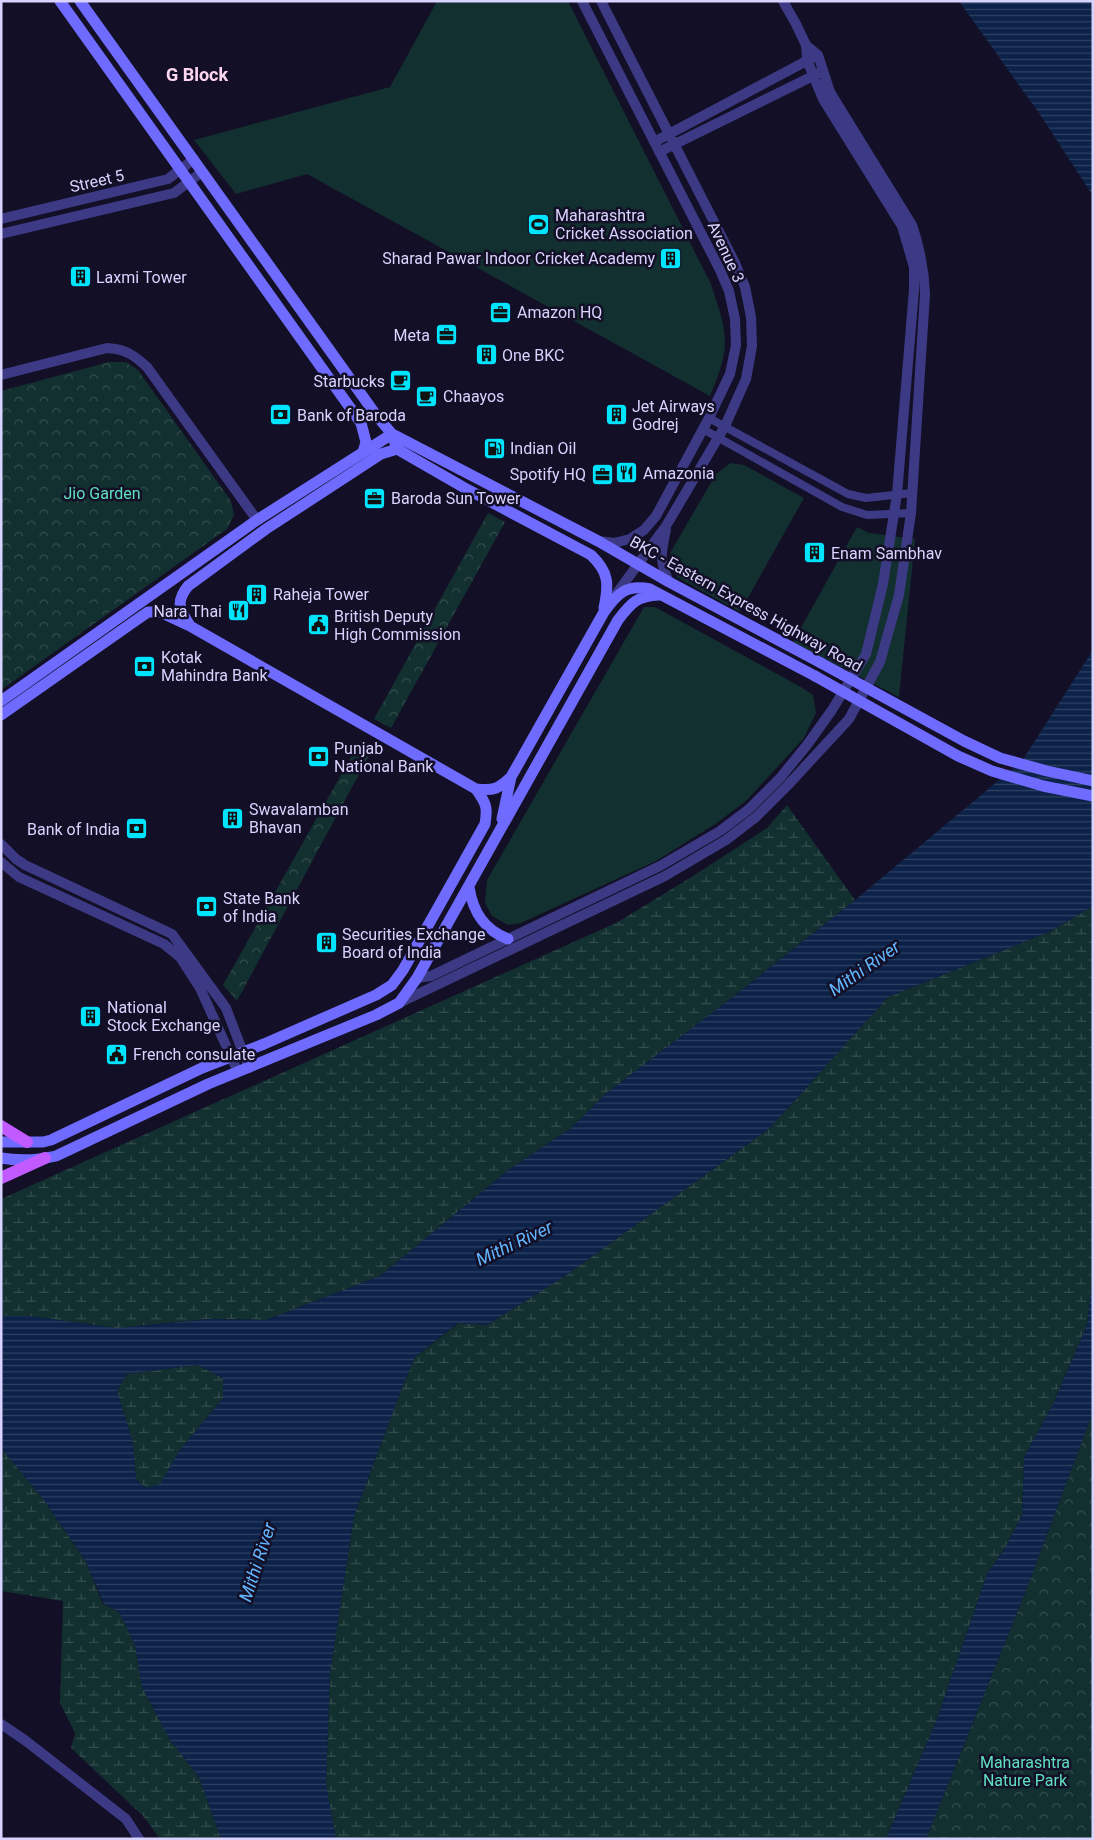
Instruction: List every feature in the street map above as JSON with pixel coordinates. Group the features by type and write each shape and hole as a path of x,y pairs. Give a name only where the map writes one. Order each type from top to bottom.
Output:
{"main road":[{"path":"60,1 361,423 366,442 363,452"},
{"path":"80,1 376,415 392,434 397,449 463,487 591,555 601,564 607,578 604,612"},
{"path":"1,701 257,520 392,434"},
{"name":"BKC - Eastern Express Highway Road","path":"392,434 598,541 669,582 964,741 1000,758 1093,781"},
{"path":"190,626 179,604 182,594 188,586 266,530 381,454 397,449"},
{"name":"BKC - Eastern Express Highway Road","path":"614,597 628,588 650,589 814,676 966,760 992,771 1026,781 1093,796"},
{"path":"1,1178 45,1158 65,1152 208,1084 376,1015 399,1002 417,978 618,620 637,599 661,595"},
{"path":"500,831 511,777 614,597"},
{"path":"1,715 148,612 160,612 190,626 476,789 489,791 500,787 511,777"},
{"path":"1,1142 51,1140 202,1068 376,995 392,985 403,970 485,824 488,810 476,789"},
{"path":"469,887 471,901 476,912 494,934 508,939"},
{"path":"1,1126 27,1142"},
{"path":"1,1158 11,1160 45,1158"}],"street":[{"name":"Avenue 3","path":"582,1 729,292 735,320 736,345 730,374 710,418 656,516 644,530 630,540 614,543 598,541"},
{"path":"600,1 729,250 745,287 751,317 752,346 746,379 725,426 666,526 614,597"},
{"path":"417,978 431,976 660,866 720,831 749,808 780,778 832,710 866,654 883,584 897,494 914,290 914,267 902,226 823,99 807,60 806,45 783,1"},
{"path":"399,1002 665,876 726,840 756,817 848,719 880,662 899,595 911,513 925,294 924,269 920,246 912,225 830,92 818,55 806,45"},
{"path":"654,142 818,55"},
{"path":"659,152 824,71"},
{"name":"Street 5","path":"1,219 168,179 194,159"},
{"name":"Street 5","path":"1,234 174,193 202,172"},
{"path":"714,259 729,250"},
{"path":"1,374 107,348 120,349 130,353 147,367 257,520"},
{"path":"710,418 848,494 866,498 912,493"},
{"path":"704,429 842,507 867,515 911,513"},
{"path":"666,526 660,557 669,582"},
{"path":"832,710 848,719"},
{"path":"1,844 25,866 172,934 226,1008 249,1068"},
{"path":"1,862 19,877 164,944 180,958 200,988 238,1072"},
{"path":"1,1724 26,1741 126,1819 139,1839"}],"green space":[{"name":"Maharashtra Cricket Association","path":"437,1 568,1 711,284 722,320 725,349 718,376 710,396 307,174 236,194 194,140 390,87"},
{"name":"Jio Garden","path":"109,362 126,362 138,370 231,501 234,515 227,529 1,690 1,391"},
{"path":"730,463 744,465 804,498 740,612 677,577 671,565 670,553 716,474"},
{"path":"488,513 505,522 391,728 374,719"},
{"path":"857,527 869,533 915,539 899,697 793,642"},
{"path":"644,607 655,607 801,687 813,695 816,713 804,738 747,800 717,823 656,861 521,923 508,925 492,916 485,903 487,880"},
{"path":"360,741 373,748 237,1001 223,985"},
{"path":"787,805 855,900 734,996 608,1092 571,1128 507,1171 380,1276 266,1320 209,1319 117,1328 29,1316 1,1316 1,1199 618,922 767,828"},
{"path":"1093,906 1093,1271 1087,1325 1053,1404 1024,1457 1022,1515 1005,1548 987,1574 937,1719 886,1839 336,1839 326,1785 330,1673 354,1516 415,1357 459,1323 487,1325 565,1276 770,1128 888,997 1049,932"},
{"path":"197,1365 223,1378 223,1398 179,1451 160,1485 146,1488 136,1479 133,1443 117,1391 127,1374"},
{"name":"Maharashtra Nature Park","path":"1093,1412 1093,1839 926,1839 1025,1593"},
{"path":"1,1448 43,1499 85,1560 103,1604 119,1612 135,1645 142,1687 170,1740 199,1777 221,1839 160,1839 144,1817 71,1748 75,1733 60,1703 63,1601 1,1591"}],"water":[{"path":"959,1 1093,1 1093,196 1041,116"},
{"name":"Mithi River","path":"1093,650 1093,906 1049,932 888,997 770,1128 565,1276 487,1325 458,1323 415,1357 354,1516 330,1673 326,1785 336,1839 221,1839 199,1777 170,1740 142,1687 135,1645 119,1612 104,1604 85,1560 43,1499 1,1448 1,1316 29,1316 117,1328 210,1319 266,1320 380,1276 507,1171 571,1128 608,1092 734,996 855,900 1022,761","holes":["197,1365 223,1378 223,1398 179,1451 160,1484 146,1488 136,1479 133,1443 117,1391 127,1374"]},
{"path":"1093,1271 1093,1412 1025,1593 926,1839 886,1839 937,1719 987,1574 1005,1548 1022,1515 1024,1457 1053,1404 1087,1325"}],"place":[{"name":"Maharashtra Cricket Association","path":"539,224"},
{"name":"Sharad Pawar Indoor Cricket Academy","path":"671,258"},
{"name":"Laxmi Tower","path":"80,277"},
{"name":"Amazon HQ","path":"501,312"},
{"name":"Meta","path":"446,335"},
{"name":"One BKC","path":"486,355"},
{"name":"Starbucks","path":"401,381"},
{"name":"Chaayos","path":"427,396"},
{"name":"Bank of Baroda","path":"281,415"},
{"name":"Jet Airways Godrej","path":"616,415"},
{"name":"Indian Oil","path":"494,448"},
{"name":"Amazonia","path":"627,473"},
{"name":"Spotify HQ","path":"602,474"},
{"name":"Baroda Sun Tower","path":"375,498"},
{"name":"Enam Sambhav","path":"815,553"},
{"name":"Raheja Tower","path":"257,594"},
{"name":"Nara Thai","path":"238,611"},
{"name":"British Deputy High Commission","path":"318,625"},
{"name":"Kotak Mahindra Bank","path":"145,666"},
{"name":"Punjab National Bank","path":"318,757"},
{"name":"Swavalamban Bhavan","path":"233,818"},
{"name":"Bank of India","path":"136,829"},
{"name":"State Bank of India","path":"207,907"},
{"name":"Securities Exchange Board of India","path":"326,943"},
{"name":"National Stock Exchange","path":"91,1016"},
{"name":"French consulate","path":"117,1054"}],"district":[{"name":"G Block","path":"197,74"}]}
